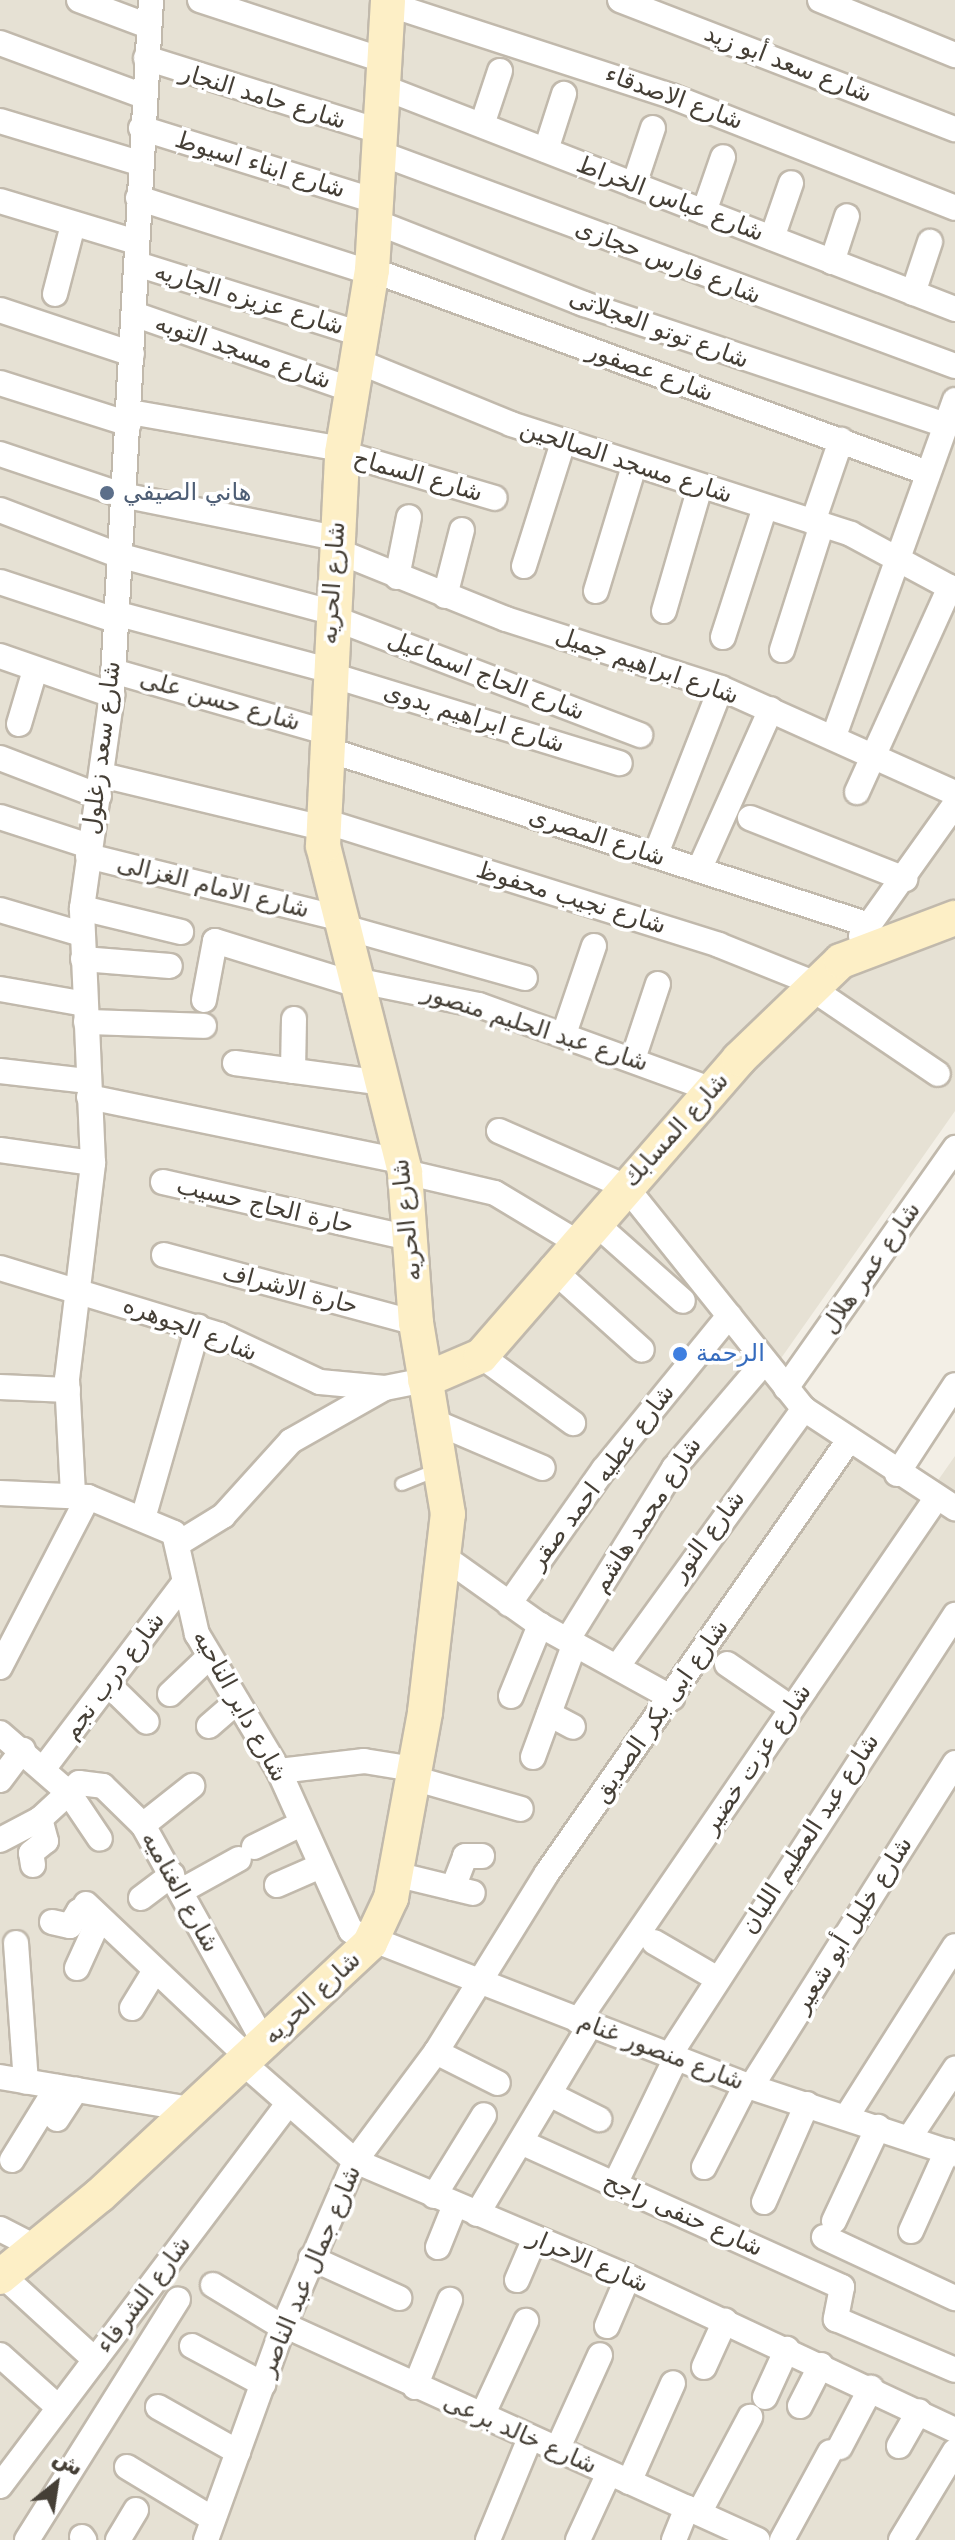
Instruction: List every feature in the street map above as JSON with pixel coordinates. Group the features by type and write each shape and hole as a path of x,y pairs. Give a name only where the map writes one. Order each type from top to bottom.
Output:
{"street":[{"path":"79,0 148,26"},
{"name":"شارع سعد زغلول","path":"80,1495 68,1390 93,1163 82,908 88,851 101,785 112,683 122,495 130,418 139,163 151,0"},
{"name":"شارع عباس الخراط","path":"200,0 386,75 482,125 955,309"},
{"name":"شارع سعد أبو زيد","path":"620,0 955,129"},
{"path":"820,0 955,55"},
{"name":"شارع الحريه","path":"1,2276 37,2248 370,1943 395,1874 414,1774 447,1559 442,1468 416,1323 414,1239 403,1166 339,922 323,824 330,615 342,451 371,271 382,143 388,2"},
{"name":"شارع الاصدقاء","path":"388,2 671,96 955,208"},
{"path":"0,43 143,96"},
{"name":"شارع حامد النجار","path":"146,58 382,143"},
{"path":"482,125 500,71"},
{"path":"546,150 564,94"},
{"path":"0,121 139,163"},
{"name":"شارع ابناء اسيوط","path":"141,128 377,212"},
{"path":"634,185 653,128"},
{"name":"شارع فارس حجازى","path":"382,143 955,366"},
{"path":"704,212 723,157"},
{"path":"772,238 791,183"},
{"name":"شارع عصفور","path":"138,198 371,271 928,473"},
{"name":"شارع عزيزه الجاريه","path":"2,210 73,225 137,253 356,362"},
{"name":"شارع توتو العجلاتى","path":"377,212 584,304 951,416"},
{"path":"832,262 847,216"},
{"path":"55,294 73,225"},
{"path":"913,293 930,242"},
{"path":"0,310 132,354"},
{"name":"شارع مسجد التوبه","path":"134,314 356,362"},
{"name":"شارع مسجد الصالحين","path":"356,362 563,442 818,523 898,554 952,588"},
{"name":"شارع السماح","path":"0,383 130,418 342,451 495,498"},
{"path":"834,736 951,416"},
{"path":"782,650 841,440"},
{"path":"524,566 563,442"},
{"name":"شارع ابراهيم جميل","path":"0,454 122,495 335,544 397,577 445,596 721,688 874,753 954,794"},
{"path":"596,591 634,466"},
{"path":"664,611 700,487"},
{"path":"723,637 765,507"},
{"name":"شارع الحاج اسماعيل","path":"0,510 118,555 330,615 640,735"},
{"path":"397,577 409,517"},
{"path":"445,596 462,530"},
{"name":"شارع ابراهيم بدوى","path":"0,582 115,617 328,672 620,763"},
{"path":"857,792 952,588"},
{"name":"شارع حسن على","path":"0,656 35,670 112,683 326,740"},
{"path":"19,724 35,670"},
{"path":"655,856 721,688"},
{"path":"699,870 771,709"},
{"name":"شارع المصرى","path":"326,740 655,856 869,925"},
{"name":"شارع نجيب محفوظ","path":"0,758 101,785 323,824 823,978 938,1074"},
{"path":"823,978 905,879 954,794"},
{"name":"شارع الامام الغزالى","path":"0,817 88,851 525,978"},
{"path":"750,818 905,879"},
{"path":"82,908 181,932"},
{"path":"0,910 81,934"},
{"name":"شارع المسابك","path":"425,1380 481,1356 584,1231 712,1090 823,978 955,918"},
{"name":"شارع عبد الحليم منصور","path":"204,1000 215,941 356,982 435,993 564,1034 712,1090"},
{"path":"564,1034 594,946"},
{"path":"83,959 170,966"},
{"path":"633,1059 658,984"},
{"path":"0,989 86,1013 204,1026"},
{"path":"293,1071 294,1019"},
{"path":"235,1063 383,1083"},
{"path":"0,1071 88,1089 403,1166 495,1193 584,1231 683,1301"},
{"path":"499,1131 626,1187 804,1409 847,1443 946,1502"},
{"name":"شارع عمر هلال","path":"786,1388 955,1148"},
{"path":"0,1150 93,1163"},
{"name":"حارة الحاج حسيب","path":"163,1182 414,1239"},
{"name":"حارة الاشراف","path":"164,1255 416,1323"},
{"name":"شارع الجوهره","path":"0,1268 81,1287 198,1327 320,1382 385,1388 425,1380"},
{"path":"551,1268 642,1350"},
{"name":"شارع عطيه احمد صقر","path":"509,1604 604,1469 729,1316"},
{"path":"144,1515 198,1327"},
{"path":"481,1356 573,1423"},
{"name":"شارع محمد هاشم","path":"533,1757 571,1641 674,1468 765,1361"},
{"path":"897,1474 955,1385"},
{"path":"0,1387 68,1390"},
{"path":"0,1493 80,1495 144,1515 179,1543 223,1516 291,1441 385,1388"},
{"name":"شارع النور","path":"617,1667 804,1409"},
{"path":"435,1422 543,1468"},
{"name":"شارع ابى بكر الصديق","path":"479,1983 847,1443"},
{"path":"0,1667 80,1495"},
{"name":"شارع عزت خضير","path":"455,2205 523,2143 551,2095 584,2023 791,1708 946,1502"},
{"name":"شارع داير الناحيه","path":"179,1543 184,1583 209,1657 279,1771 339,1915 370,1943"},
{"path":"447,1559 540,1625 672,1698"},
{"name":"شارع درب نجم","path":"44,1768 184,1583"},
{"name":"شارع عبد العظيم اللبان","path":"673,2057 716,1978 955,1615"},
{"path":"511,1696 540,1625"},
{"path":"170,1694 209,1657"},
{"path":"727,1664 791,1708"},
{"path":"108,1684 147,1722"},
{"path":"209,1726 237,1702"},
{"path":"549,1714 573,1727"},
{"name":"شارع الغناميه","path":"0,1733 44,1768 69,1793 100,1839"},
{"path":"0,1780 23,1750"},
{"path":"279,1771 364,1761 521,1809"},
{"name":"شارع خليل أبو شعير","path":"704,2167 748,2086 955,1763"},
{"name":"شارع الغناميه","path":"69,1793 96,1781 143,1825 176,1883 251,2054"},
{"path":"143,1825 192,1786"},
{"path":"0,1840 40,1819 69,1793"},
{"path":"33,1865 31,1853 46,1841 40,1819"},
{"path":"141,1898 246,1853 301,1824"},
{"path":"395,1874 463,1891 465,1856 482,1856"},
{"path":"277,1885 318,1867"},
{"path":"52,1922 68,1926 79,1911 93,1912 77,1968"},
{"name":"شارع الاحرار","path":"93,1912 154,1972 251,2054 287,2105 355,2161 628,2277 871,2388 955,2430"},
{"path":"654,1942 716,1978"},
{"path":"16,1943 26,2082"},
{"name":"شارع منصور غنام","path":"370,1943 748,2086 847,2116 951,2153"},
{"path":"847,2116 955,1946"},
{"path":"132,2008 154,1972"},
{"name":"شارع جمال عبد الناصر","path":"210,2530 284,2326 355,2161 436,2052 479,1983"},
{"path":"436,2052 498,2083"},
{"path":"615,2184 673,2057"},
{"path":"910,2137 955,2069"},
{"path":"0,2077 190,2109"},
{"path":"57,2119 66,2088"},
{"path":"12,2160 66,2088"},
{"path":"551,2095 599,2119"},
{"path":"764,2202 807,2104"},
{"name":"شارع الشرفاء","path":"0,2486 8,2458 59,2408 287,2105"},
{"path":"438,2247 484,2115"},
{"path":"878,2127 829,2229 955,2298"},
{"name":"شارع حنفى راجح","path":"523,2143 842,2287 836,2319 955,2370"},
{"path":"911,2231 951,2153"},
{"path":"0,2229 37,2248"},
{"path":"517,2280 535,2238"},
{"path":"311,2258 399,2298"},
{"path":"1,2276 95,2360"},
{"path":"607,2326 628,2277"},
{"name":"شارع خالد برعى","path":"213,2285 284,2326 758,2540"},
{"path":"27,2540 178,2299"},
{"path":"415,2387 450,2300"},
{"path":"482,2416 526,2321"},
{"path":"704,2367 725,2321"},
{"path":"192,2346 263,2384"},
{"path":"765,2397 787,2349"},
{"path":"0,2355 59,2408"},
{"path":"557,2450 600,2355"},
{"path":"800,2406 821,2365"},
{"path":"578,2540 619,2477 673,2383"},
{"path":"782,2540 871,2388"},
{"path":"158,2407 238,2452"},
{"path":"899,2446 919,2411"},
{"path":"674,2540 750,2417"},
{"path":"488,2540 530,2438"},
{"path":"901,2540 955,2451"},
{"path":"127,2467 210,2530"},
{"path":"118,2540 136,2510"}],"lane":[{"path":"402,1484 442,1468"}],"shaded area":[{"path":"0,0 955,0 955,1111 765,1381 934,1486 955,1456 955,2540 0,2540"}],"place":[{"name":"هاني الصيفي","path":"107,493"},
{"name":"الرحمة","path":"680,1354"}]}
